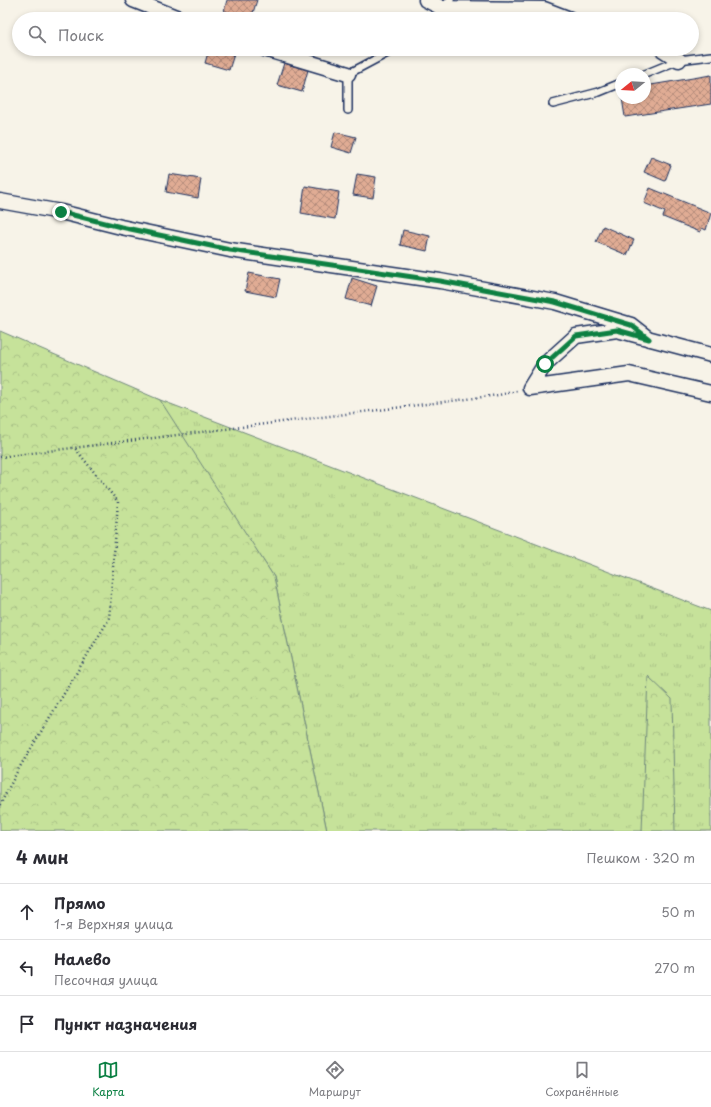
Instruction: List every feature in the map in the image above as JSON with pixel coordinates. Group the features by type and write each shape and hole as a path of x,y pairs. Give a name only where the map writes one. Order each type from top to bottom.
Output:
{"street":[{"path":"133,0 163,12"},
{"path":"426,0 442,9 544,9 552,12"},
{"path":"288,56 348,74"},
{"path":"673,56 679,60"},
{"path":"0,201 61,212 121,227 230,250 440,281 555,302 631,325 649,339"},
{"path":"530,388 545,364 576,336 617,330 711,355"},
{"path":"530,388 630,374 711,393"}],"lane":[{"path":"348,110 348,74 382,56"},
{"path":"651,72 679,60 711,56"},
{"path":"553,104 600,92 615,86"}],"path":[{"path":"0,457 499,395 530,388"},
{"path":"0,805 18,770 109,619 118,502 74,447"}],"green space":[{"path":"0,331 160,400 274,577 327,831 0,831"},
{"path":"155,398 711,611 711,831 327,831 274,577"},
{"path":"648,676 672,699 675,831 642,831"}],"building":[{"path":"227,0 257,0 253,12 224,11"},
{"path":"207,56 233,56 229,70 205,63"},
{"path":"284,63 308,70 302,92 277,85"},
{"path":"711,75 711,104 625,117 623,104 651,104 651,85"},
{"path":"335,132 356,137 351,153 331,147"},
{"path":"651,157 671,165 665,181 644,172"},
{"path":"169,174 201,179 198,198 166,192"},
{"path":"357,174 376,177 373,198 353,195"},
{"path":"305,186 339,192 335,219 301,213"},
{"path":"650,188 711,213 706,230 702,228 700,232 663,217 665,212 644,203"},
{"path":"603,226 634,240 627,255 596,242"},
{"path":"403,230 430,236 427,251 400,245"},
{"path":"249,273 280,279 276,297 245,291"},
{"path":"352,278 377,286 371,306 346,299"}],"route":[{"path":"61,212 121,227 230,250 440,281 555,302 631,325 649,339 617,330 576,336 545,364"}]}
